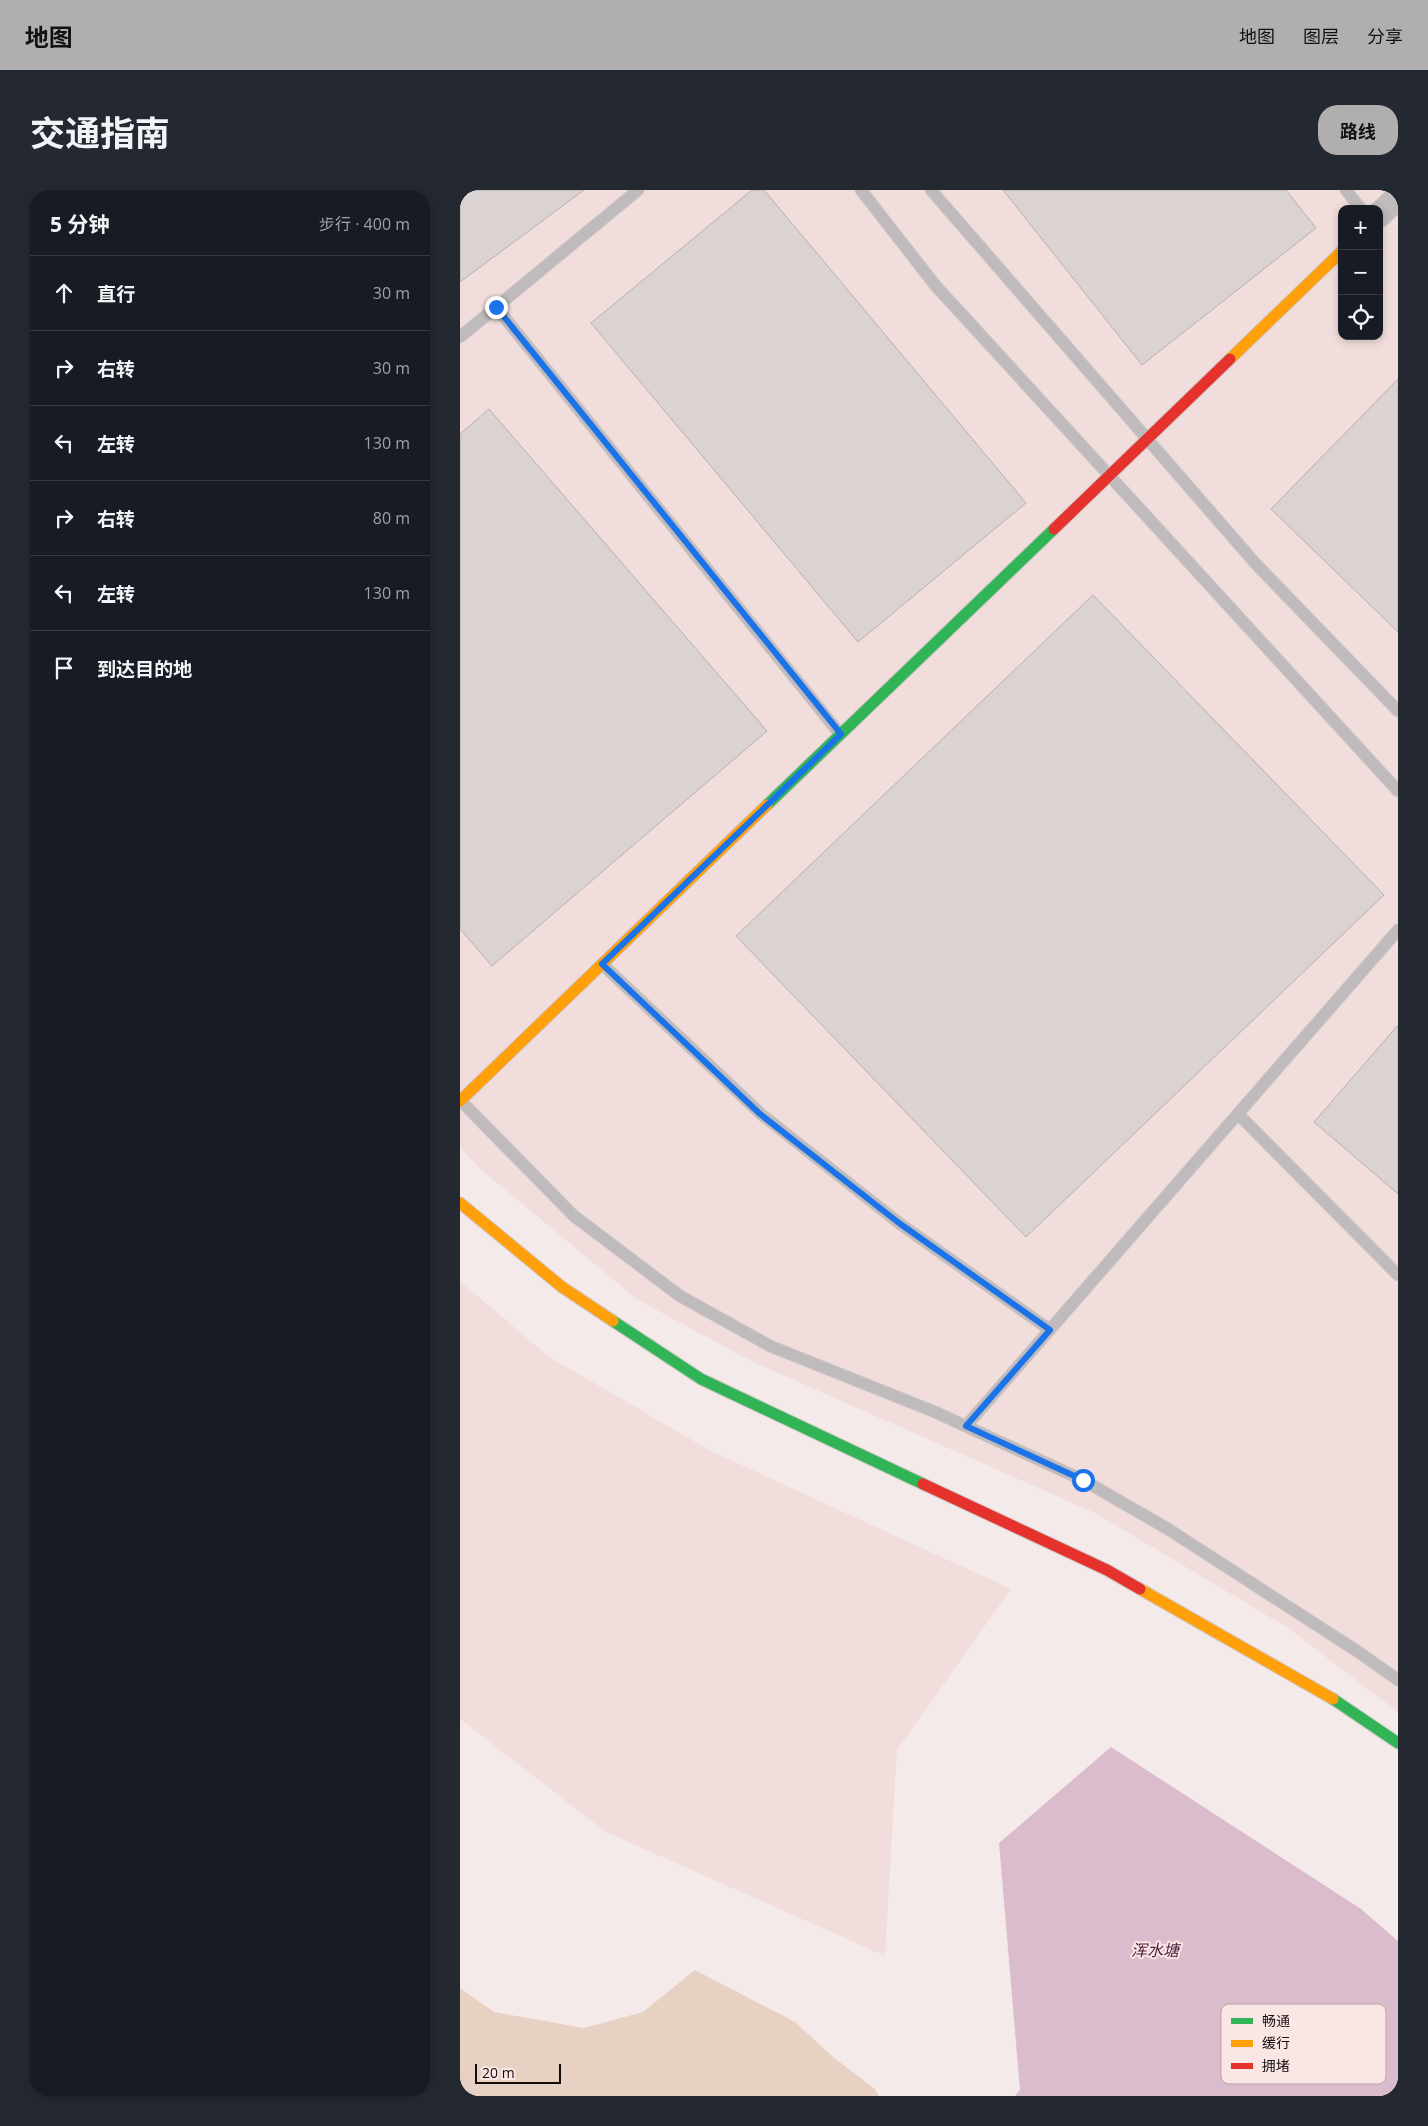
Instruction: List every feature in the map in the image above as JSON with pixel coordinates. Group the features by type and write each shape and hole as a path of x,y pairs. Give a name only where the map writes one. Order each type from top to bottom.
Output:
{"street":[{"path":"1383,211 1398,197"},
{"path":"460,1100 1338,255"},
{"path":"460,1203 562,1287 701,1379 1107,1570 1323,1692 1398,1743"}],"lane":[{"path":"460,337 638,190"},
{"path":"861,190 935,285 1398,791"},
{"path":"932,190 1256,564 1398,711"},
{"path":"1346,190 1358,205"},
{"path":"496,307 841,734"},
{"path":"966,1426 1398,930"},
{"path":"602,964 760,1114 899,1223 1050,1330"},
{"path":"460,1100 574,1216 680,1296 770,1346 935,1412 1083,1480 1168,1529 1360,1653 1398,1680"},
{"path":"1238,1114 1398,1275"}],"shaded area":[{"path":"460,190 1389,190 1398,199 1398,1712 1288,1628 1097,1514 751,1361 638,1300 479,1168 460,1147"},
{"path":"460,1281 548,1356 709,1450 1011,1589 897,1750 885,1956 606,1832 460,1719"},
{"path":"695,1970 795,2022 833,2057 875,2089 879,2096 460,2096 460,1988 494,2012 584,2028 643,2012"}],"water":[{"name":"浑水塘","path":"1111,1747 1361,1909 1398,1941 1398,2096 1015,2096 1020,2090 999,1843"}],"building":[{"path":"460,190 584,190 460,282"},
{"path":"752,190 764,190 1026,503 858,642 591,323"},
{"path":"1003,190 1286,190 1316,228 1142,365"},
{"path":"1398,379 1398,632 1271,509"},
{"path":"489,409 767,731 492,966 460,929 460,434"},
{"path":"1093,595 1384,895 1026,1237 736,936"},
{"path":"1398,1025 1398,1194 1314,1122"}],"traffic: fast":[{"path":"767,805 1054,529"},
{"path":"613,1321 701,1379 923,1484"},
{"path":"1333,1699 1398,1743"}],"traffic: slow":[{"path":"1230,359 1338,255"},
{"path":"460,1101 767,805"},
{"path":"460,1203 562,1287 613,1321"},
{"path":"1140,1589 1333,1699"}],"traffic: jam":[{"path":"1054,529 1230,359"},
{"path":"923,1484 1107,1570 1140,1589"}],"route":[{"path":"496,307 841,734 602,964 760,1114 899,1223 1050,1330 966,1426 1083,1480"}]}
